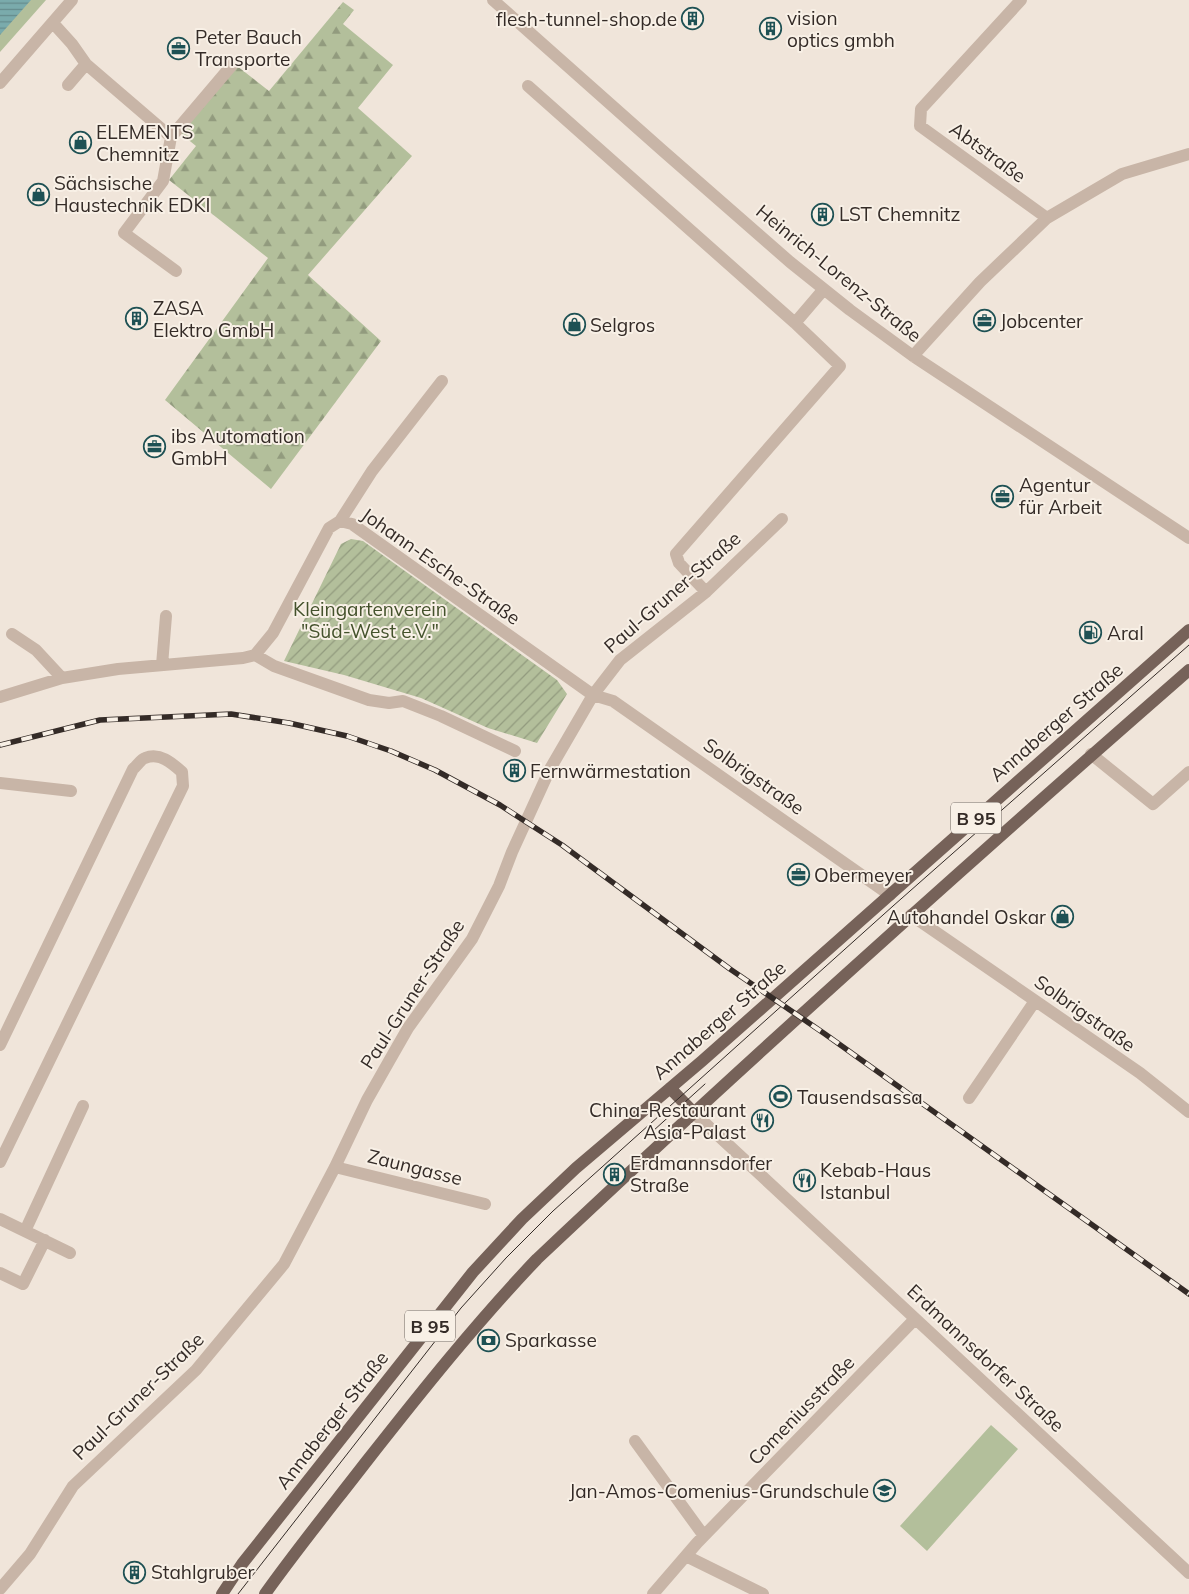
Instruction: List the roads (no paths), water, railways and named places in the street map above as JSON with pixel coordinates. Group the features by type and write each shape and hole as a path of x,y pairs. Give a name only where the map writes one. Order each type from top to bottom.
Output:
{"main road":[{"name":"Annaberger Straße","path":"222,1594 242,1564 473,1272 522,1219 641,1111 670,1088 890,895 1189,630"},
{"name":"B 95","path":"264,1594 397,1423 493,1305 536,1259 911,915 1091,754 1189,670"},
{"name":"Erdmannsdorfer Straße","path":"670,1088 694,1113"}],"street":[{"path":"0,83 72,0"},
{"name":"Heinrich-Lorenz-Straße","path":"492,0 669,156 850,310 912,356 1189,538"},
{"name":"Abtstraße","path":"1021,0 921,109 920,126 1047,218"},
{"path":"52,23 72,44 86,64 171,137"},
{"path":"68,85 86,64"},
{"path":"176,271 124,233 163,181 171,137 232,65"},
{"path":"528,86 795,323 840,366 676,554 679,563 706,592"},
{"path":"912,356 980,282 1047,218 1122,174 1189,154"},
{"path":"795,323 824,289"},
{"path":"340,521 372,471 442,381"},
{"name":"Paul-Gruner-Straße","path":"0,1589 30,1554 72,1486 196,1370 284,1264 335,1167 367,1100 408,1028 472,939 499,886 512,852 550,770 593,695 620,660 706,592 782,519"},
{"name":"Johann-Esche-Straße","path":"255,655 273,633 329,528 340,521 352,524 593,695"},
{"path":"162,665 166,616"},
{"path":"12,634 36,650 62,678"},
{"path":"0,698 62,678 118,669 243,658 255,655 274,666 369,700 389,704 403,701 441,716 514,751"},
{"name":"Solbrigstraße","path":"593,695 613,701 890,895"},
{"path":"1091,754 1152,804 1189,772"},
{"path":"0,1045 133,769 145,758 160,757 172,763 182,772 183,786 0,1162"},
{"path":"0,783 71,791"},
{"name":"Solbrigstraße","path":"911,915 1140,1073 1189,1112"},
{"path":"969,1098 1035,1001"},
{"path":"25,1231 83,1106"},
{"name":"Erdmannsdorfer Straße","path":"694,1113 1189,1573"},
{"name":"Zaungasse","path":"335,1167 485,1204"},
{"path":"0,1219 70,1253"},
{"path":"0,1273 24,1284 45,1240"},
{"name":"Comeniusstraße","path":"653,1594 704,1536 915,1319"},
{"path":"634,1441 704,1536"},
{"path":"686,1556 763,1594"}],"water":[{"path":"0,0 31,0 0,35"}],"tram line":[{"path":"238,1594 461,1308 506,1258 553,1211 893,906 1189,645"},
{"path":"653,1131 705,1084"}],"railway":[{"path":"0,745 100,720 231,714 289,723 347,736 391,751 435,770 500,805 562,845 730,969 825,1034 1189,1294"}],"place":[{"name":"flesh-tunnel-shop.de","path":"693,19"},
{"name":"vision optics gmbh","path":"771,29"},
{"name":"Peter Bauch Transporte","path":"179,48"},
{"name":"ELEMENTS Chemnitz","path":"80,143"},
{"name":"Sächsische Haustechnik EDKI","path":"38,194"},
{"name":"LST Chemnitz","path":"823,214"},
{"name":"ZASA Elektro GmbH","path":"137,319"},
{"name":"Jobcenter","path":"984,321"},
{"name":"Selgros","path":"574,325"},
{"name":"ibs Automation GmbH","path":"155,447"},
{"name":"Agentur für Arbeit","path":"1003,496"},
{"name":"Aral","path":"1091,633"},
{"name":"Fernwärmestation","path":"514,771"},
{"name":"Obermeyer","path":"798,875"},
{"name":"Autohandel Oskar","path":"1062,917"},
{"name":"Tausendsassa","path":"781,1097"},
{"name":"China-Restaurant Asia-Palast","path":"762,1121"},
{"name":"Erdmannsdorfer Straße","path":"614,1174"},
{"name":"Kebab-Haus Istanbul","path":"804,1181"},
{"name":"Sparkasse","path":"489,1340"},
{"name":"Jan-Amos-Comenius-Grundschule","path":"885,1491"},
{"name":"Stahlgruber","path":"135,1572"}],"park label":[{"name":"Kleingartenverein \"Süd-West e.V.\"","path":"370,620"}]}
